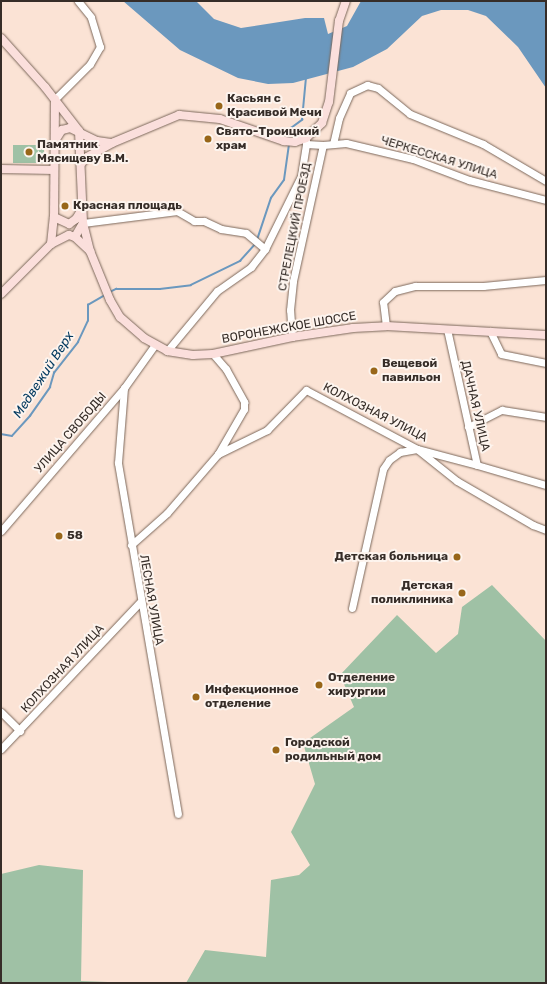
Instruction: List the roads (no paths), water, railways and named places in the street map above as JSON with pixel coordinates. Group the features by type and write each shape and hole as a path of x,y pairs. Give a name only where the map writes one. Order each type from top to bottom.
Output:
{"main road":[{"path":"81,164 87,157 112,143 179,115 220,119 284,141 306,141 322,123 332,86 339,21 346,1"},
{"path":"1,38 55,99 79,131 83,222 75,237"},
{"path":"51,244 54,217 55,99"},
{"path":"54,143 62,130 70,128 98,141 112,143"},
{"path":"1,169 54,170"},
{"path":"54,217 69,224 76,219 82,209"},
{"path":"54,217 65,235"},
{"name":"ВОРОНЕЖСКОЕ ШОССЕ","path":"83,222 90,251 110,300 120,317 154,346 167,351 193,355 213,354 292,337 353,328 386,326 546,335"},
{"path":"1,294 51,244 65,235 75,237 90,251"}],"street":[{"path":"55,99 90,64 100,47 91,17 78,1"},
{"path":"333,144 339,118 350,93 367,85 378,88 410,114 483,144 546,181"},
{"path":"167,351 217,291 251,268 265,250 302,176 306,141"},
{"name":"ЧЕРКЕССКАЯ УЛИЦА","path":"306,141 323,145 346,143 413,159 469,180 546,200"},
{"name":"СТРЕЛЕЦКИЙ ПРОЕЗД","path":"292,337 290,310 293,281 323,145"},
{"path":"83,222 177,211 194,221 204,221 221,229 246,233 265,250"},
{"path":"386,326 383,302 395,291 415,286 483,286 546,280"},
{"name":"ДАЧНАЯ УЛИЦА","path":"447,329 477,465 546,485"},
{"path":"490,331 501,354 546,363"},
{"name":"УЛИЦА СВОБОДЫ","path":"1,531 124,388 154,346"},
{"path":"213,354 226,369 244,402 244,409 218,454"},
{"name":"ЛЕСНАЯ УЛИЦА","path":"124,388 118,463 130,545 178,814"},
{"name":"КОЛХОЗНАЯ УЛИЦА","path":"130,545 167,513 218,454 267,430 306,390 417,449 477,465"},
{"path":"468,427 502,410 546,417"},
{"path":"352,608 383,469 389,460 400,452 417,449 457,481 533,525 546,530"},
{"name":"КОЛХОЗНАЯ УЛИЦА","path":"1,749 20,731 140,602"},
{"path":"1,712 20,731"}],"water":[{"path":"123,1 196,1 214,19 241,28 305,18 324,18 328,34 347,26 361,1 546,1 546,88 518,47 486,16 468,10 441,10 422,16 387,49 353,67 293,83 268,84 238,78 180,50"}],"waterway":[{"name":"Медвежий Верх","path":"289,139 291,128 302,120 306,78"},
{"name":"Медвежий Верх","path":"257,240 271,198 284,180 289,144"},
{"name":"Медвежий Верх","path":"110,292 116,289 160,289 191,285 240,261 256,243"},
{"name":"Медвежий Верх","path":"1,434 12,436 30,416 50,387 54,373 78,342 88,321 88,305 105,295"}],"place":[{"name":"Касьян с Красивой Мечи","path":"219,106"},
{"name":"Свято-Троицкий храм","path":"208,139"},
{"name":"Памятник Мясищеву В.М.","path":"29,152"},
{"name":"Красная площадь","path":"65,206"},
{"name":"Вещевой павильон","path":"374,371"},
{"name":"58","path":"59,536"},
{"name":"Детская больница","path":"457,557"},
{"name":"Детская поликлиника","path":"462,593"},
{"name":"Отделение хирургии","path":"319,685"},
{"name":"Инфекционное отделение","path":"196,697"},
{"name":"Городской родильный дом","path":"276,750"}]}
